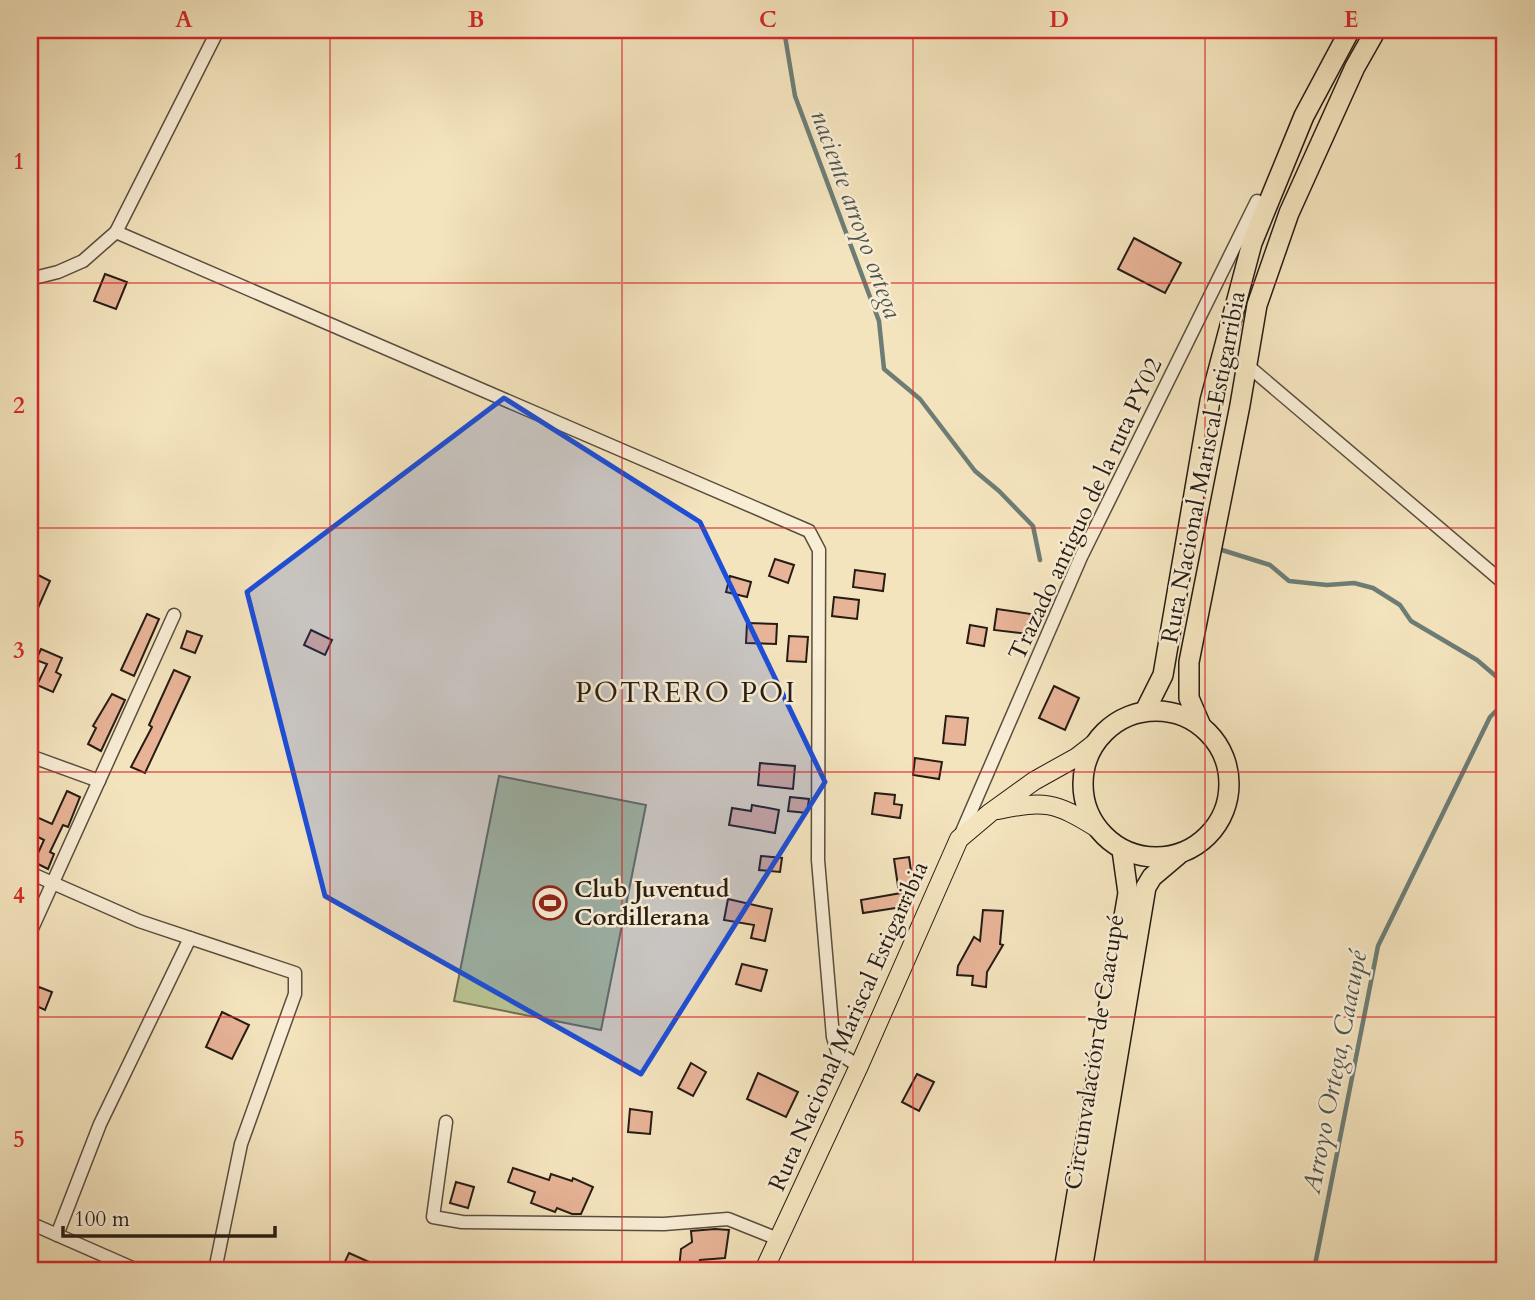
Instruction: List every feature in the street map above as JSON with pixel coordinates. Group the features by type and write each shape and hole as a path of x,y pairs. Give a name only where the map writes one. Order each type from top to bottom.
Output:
{"highway":[{"name":"Ruta Nacional Mariscal Estigarribia","path":"1145,711 1163,675 1210,401 1252,243 1304,116 1350,30"},
{"name":"Ruta Nacional Mariscal Estigarribia","path":"1201,726 1189,698 1189,662 1257,305 1289,213 1355,67 1376,30"},
{"path":"1145,711 1165,711 1184,716 1201,726 1217,744 1227,766 1229,790 1223,814 1209,834 1178,855 1148,857 1122,850 1097,828 1084,801 1083,771 1095,743 1117,722 1145,711"},
{"name":"Circunvalación de Caacupé","path":"1064,1270 1128,893 1122,850"},
{"name":"Circunvalación de Caacupé","path":"1082,1270 1146,887 1152,877 1178,855"}],"main road":[{"name":"Ruta Nacional Mariscal Estigarribia","path":"764,1270 859,1066 958,839 1034,781 1077,757 1095,743"},
{"path":"991,812 1044,803 1070,812 1097,828"}],"street":[{"path":"30,279 58,272 83,261 116,232 218,30"},
{"name":"Trazado antiguo de la ruta PY02","path":"958,839 1081,557 1257,201"},
{"path":"116,232 809,531 819,551 818,860 833,1037 838,1053 859,1066"},
{"path":"1247,365 1505,584"},
{"path":"30,933 174,615"},
{"path":"30,756 99,781"},
{"path":"30,873 139,921 295,973 295,994 241,1144 215,1270"},
{"path":"57,1235 100,1124 190,938"},
{"path":"446,1122 433,1217 462,1222 664,1224 727,1219 778,1239"},
{"path":"30,1223 137,1270"}],"highlighted area":[{"path":"504,398 700,522 825,782 641,1074 325,896 247,592"}],"green space":[{"name":"Club Juventud Cordillerana","path":"499,776 646,805 601,1030 454,1001"}],"building":[{"path":"1134,238 1181,263 1165,293 1118,269"},
{"path":"105,274 127,282 116,309 94,301"},
{"path":"775,559 794,565 788,583 769,576"},
{"path":"855,570 885,574 883,591 853,587"},
{"path":"38,575 50,581 30,626 30,592"},
{"path":"730,576 751,582 747,597 726,592"},
{"path":"834,597 859,600 857,619 832,616"},
{"path":"997,609 1031,614 1028,634 994,630"},
{"path":"147,614 159,619 134,676 121,670"},
{"path":"747,623 777,624 776,644 746,643"},
{"path":"970,625 987,628 984,646 967,643"},
{"path":"311,630 332,640 325,655 304,645"},
{"path":"187,631 202,636 195,653 181,648"},
{"path":"789,636 808,637 806,662 787,661"},
{"path":"41,649 62,658 56,672 61,675 53,692 37,685 47,664 36,660"},
{"path":"174,670 190,677 145,773 131,767 152,727 149,725"},
{"path":"1054,686 1079,698 1065,730 1039,718"},
{"path":"112,694 125,700 101,751 88,744 96,728 93,726"},
{"path":"946,716 968,718 965,745 943,743"},
{"path":"915,758 942,762 939,779 913,775"},
{"path":"760,763 795,766 793,789 758,785"},
{"path":"67,791 80,797 68,827 63,825 50,852 54,854 48,869 34,862 44,840 30,833 30,814 52,824"},
{"path":"875,793 895,795 894,804 902,805 900,818 872,814"},
{"path":"790,797 809,799 807,813 788,811"},
{"path":"752,805 779,810 775,833 729,825 732,808 751,811"},
{"path":"761,856 782,858 780,872 759,870"},
{"path":"909,857 914,891 899,893 894,859"},
{"path":"907,892 909,906 863,913 861,900"},
{"path":"728,899 772,909 765,941 751,938 754,925 724,920"},
{"path":"983,910 1003,911 1000,944 1003,945 987,972 986,987 972,985 973,976 957,975 958,966 974,937 980,941"},
{"path":"742,964 767,970 761,991 736,984"},
{"path":"39,987 52,992 45,1010 32,1004"},
{"path":"222,1012 249,1025 232,1059 206,1047"},
{"path":"691,1063 706,1072 693,1096 678,1088"},
{"path":"758,1073 798,1092 786,1117 747,1099"},
{"path":"917,1074 934,1082 919,1111 902,1102"},
{"path":"630,1109 652,1112 650,1134 628,1132"},
{"path":"513,1168 549,1180 551,1174 572,1181 573,1178 593,1187 581,1214 572,1214 557,1208 555,1212 531,1203 535,1192 508,1182"},
{"path":"456,1182 474,1187 468,1208 450,1203"},
{"path":"729,1230 725,1258 700,1260 696,1269 679,1269 681,1249 692,1242 691,1231"},
{"path":"349,1253 387,1270 341,1270"}],"waterway":[{"name":"naciente arroyo ortega","path":"784,30 795,96 879,321 884,369 920,399 975,471 1033,526 1040,560"},
{"name":"naciente arroyo ortega","path":"1222,550 1270,565 1289,581 1327,585 1354,583 1373,588 1400,605 1411,621 1477,660 1505,684"},
{"name":"Arroyo Ortega, Caacupé","path":"1314,1270 1378,946 1490,717 1505,702"}],"place":[{"name":"Club Juventud Cordillerana","path":"550,903"}],"district":[{"name":"POTRERO POI","path":"686,692"}]}
